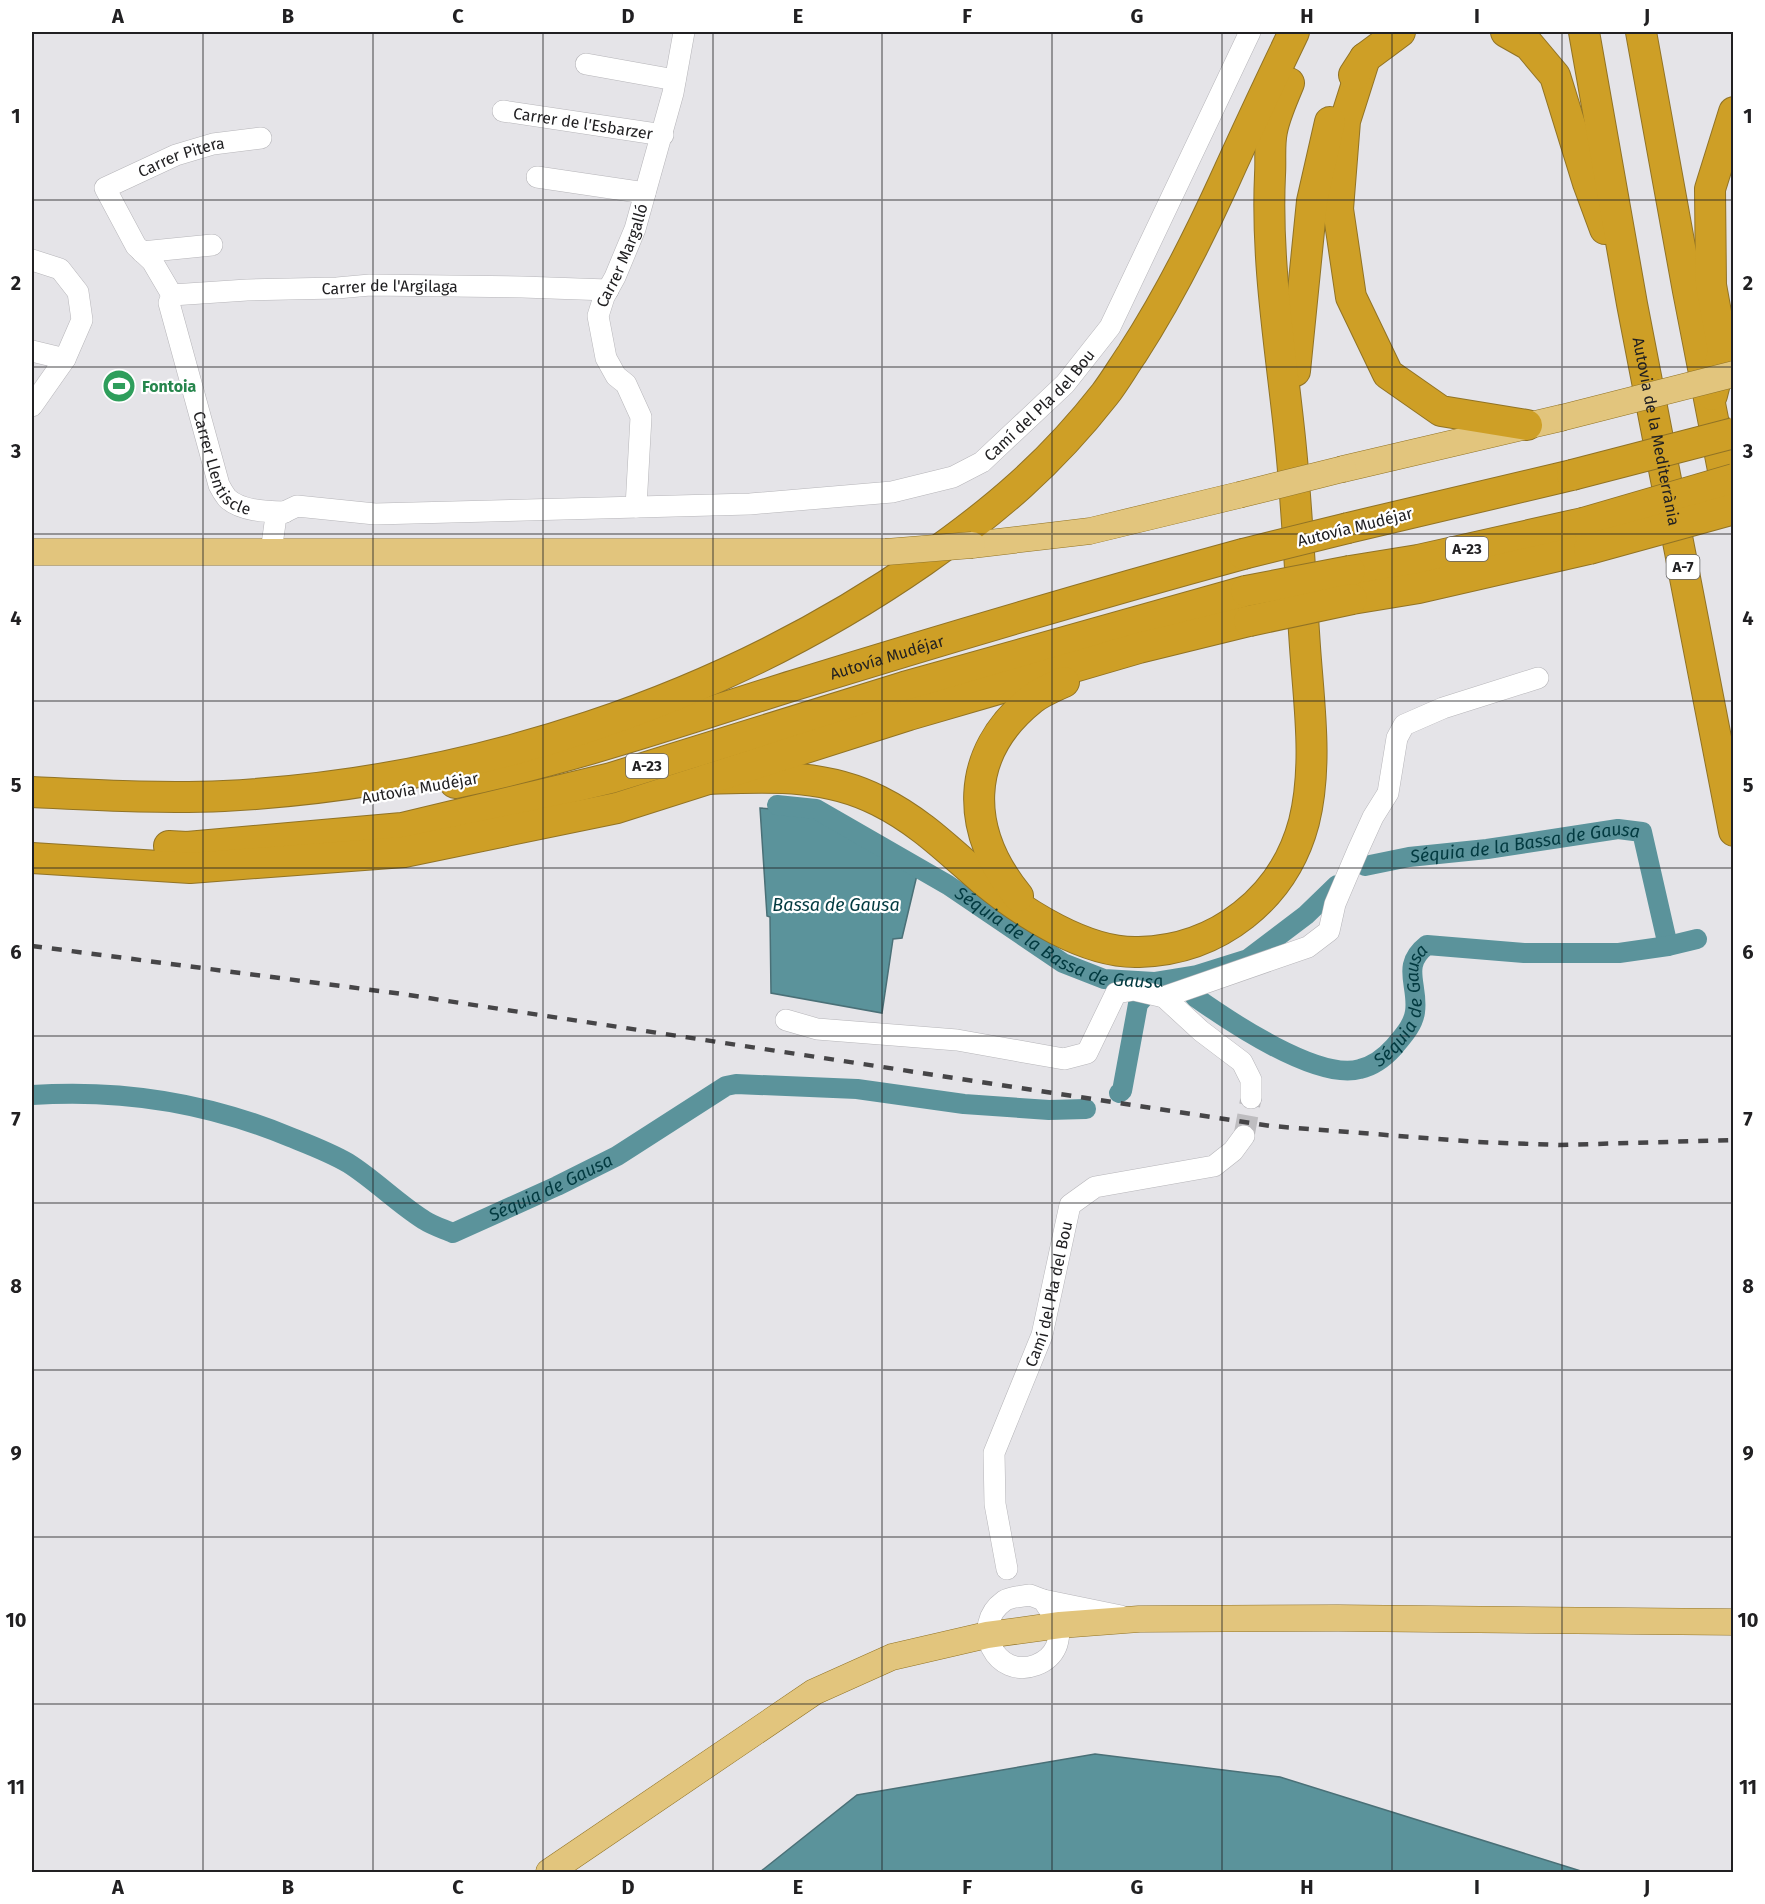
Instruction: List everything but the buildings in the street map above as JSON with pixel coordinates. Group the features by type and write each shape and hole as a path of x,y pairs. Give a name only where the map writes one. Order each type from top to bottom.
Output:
{"highway":[{"path":"32,792 120,796 224,796 358,782 436,768 550,738 638,709 776,648 882,589 974,525 1012,494 1055,452 1108,390 1169,295 1202,231 1294,32"},
{"path":"708,778 781,776 816,780 838,784 879,801 919,825 945,845 985,882 1036,917 1069,937 1104,949 1137,952 1172,949 1216,933 1246,915 1274,886 1289,860 1304,823 1309,795 1311,760 1289,434 1275,311 1268,213 1272,130 1307,32"},
{"path":"1289,434 1312,201 1335,102 1365,58 1400,32"},
{"path":"1506,32 1529,45 1555,76 1588,183 1632,304"},
{"name":"Autovia de la Mediterrània","path":"1584,32 1632,304 1734,831"},
{"path":"1641,32 1688,291 1734,522"},
{"path":"1365,58 1345,121 1338,209 1351,297 1388,374 1441,411 1527,425"},
{"path":"1710,404 1723,351 1711,285 1710,189 1734,112"},
{"name":"Autovía Mudéjar","path":"32,807 125,812 232,811 336,802 444,786 515,770 1005,621 1243,554 1572,475 1734,433"},
{"name":"Autovía Mudéjar","path":"32,839 187,847 402,828 611,778 904,687 1246,591 1351,585 1418,560 1586,536 1734,479"},
{"path":"1586,536 1734,509"},
{"path":"1036,917 1008,884 991,855 982,830 979,800 983,772 990,747 1008,721 1034,697 1066,681 1351,585"},
{"path":"32,858 190,867 404,852 617,808 921,711 1139,648 1249,621"}],"main road":[{"path":"32,552 886,552 972,544 1090,531 1734,374"},
{"path":"549,1872 814,1692 892,1657 987,1635 1060,1625 1139,1619 1338,1618 1734,1622"}],"street":[{"name":"Carrer Margalló","path":"636,507 641,417 626,384 616,376 606,358 598,316 635,229 663,135 684,32"},
{"name":"Camí del Pla del Bou","path":"285,512 297,506 375,514 750,504 892,492 953,477 982,462 1065,384 1110,327 1250,32"},
{"path":"586,64 675,80"},
{"name":"Carrer de l'Esbarzer","path":"503,111 663,135"},
{"name":"Carrer Pitera","path":"105,188 176,155 213,144 261,138"},
{"path":"537,177 645,193"},
{"name":"Carrer Llentiscle","path":"105,188 136,246 152,261 172,295 169,303 219,485 228,499 245,507 259,512 285,512"},
{"path":"142,252 212,245"},
{"path":"32,260 60,268 78,291 82,320 65,359 32,406"},
{"name":"Carrer de l'Argilaga","path":"172,295 381,285 608,291"},
{"path":"32,351 65,359"},
{"path":"271,552 276,516 285,512"},
{"path":"1164,997 1308,947 1329,931 1335,904 1358,850 1373,817 1388,793 1397,738 1404,725 1443,708 1538,678"},
{"path":"786,1020 817,1029 957,1040 1064,1059 1087,1053 1116,993 1134,990 1164,997 1201,1031 1242,1062 1251,1080 1251,1098"},
{"name":"Camí del Pla del Bou","path":"1005,1600 1007,1569 995,1504 994,1453 1042,1335 1070,1205 1095,1187 1214,1166 1233,1151 1244,1136"},
{"path":"1007,1569 1037,1598 1060,1625 1057,1647 1045,1661 1027,1668 1008,1665 994,1653 987,1635 990,1615 1005,1600 1037,1598 1139,1619"}],"water":[{"name":"Bassa de Gausa","path":"760,808 816,812 917,875 902,938 893,939 882,1013 771,993 770,917 767,916"},
{"path":"1095,1754 1280,1777 1584,1872 760,1872 857,1795"}],"waterway":[{"name":"Séquia de la Bassa de Gausa","path":"777,805 816,809 948,885 1063,963 1104,979 1154,982 1197,975 1248,959 1306,915 1337,885"},
{"name":"Séquia de la Bassa de Gausa","path":"1365,866 1409,857 1487,849 1618,829 1642,832 1668,946"},
{"name":"Séquia de Gausa","path":"1195,997 1229,1020 1298,1058 1342,1070 1360,1069 1387,1054 1410,1027 1416,1002 1412,968 1419,953 1427,945 1524,953 1619,953 1697,939"},
{"name":"Séquia de Gausa","path":"1119,1093 1122,1091 1138,1004 1144,997"},
{"name":"Séquia de Gausa","path":"32,1095 131,1096 195,1107 258,1125 334,1155 424,1220 453,1233 617,1156 726,1086 736,1084 857,1089 964,1104 1049,1110 1086,1109"}],"tunnel":[{"path":"1244,1136 1251,1098"}],"railway":[{"path":"32,946 395,993 1271,1126 1477,1142 1559,1145 1734,1140"}],"place":[{"name":"Fontoia","path":"119,386"}]}
